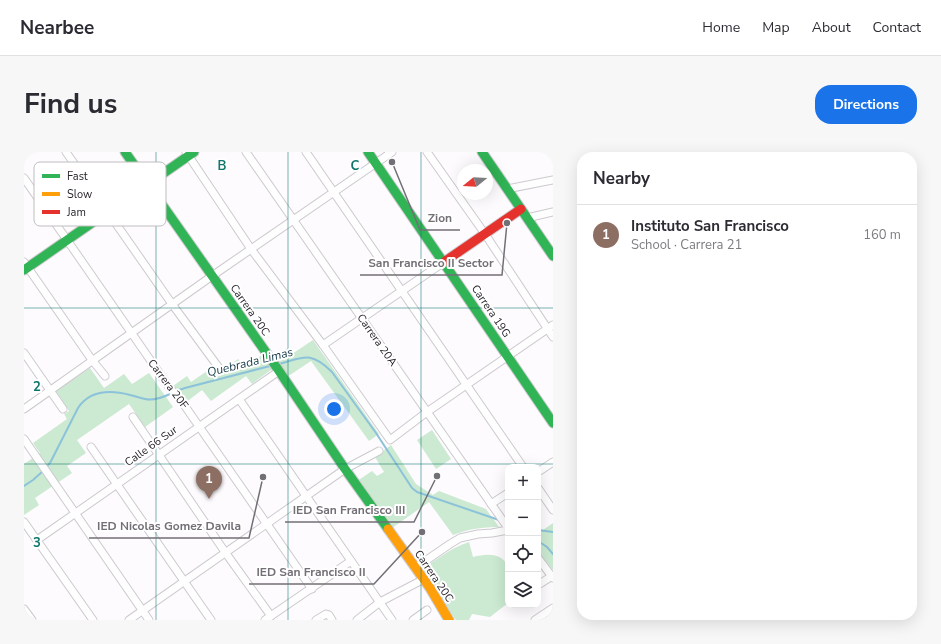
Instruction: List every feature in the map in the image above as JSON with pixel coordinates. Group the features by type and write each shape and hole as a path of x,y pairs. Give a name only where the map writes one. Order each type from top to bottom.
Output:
{"street":[{"path":"66,152 73,162"},
{"name":"Carrera 20C","path":"125,152 132,162"},
{"name":"Carrera 20A","path":"246,152 363,318 505,525"},
{"path":"306,152 521,464"},
{"name":"Carrera 19G","path":"368,152 553,423"},
{"path":"24,409 212,276 392,152"},
{"path":"427,152 550,327 553,337"},
{"path":"482,152 553,256"},
{"path":"166,170 189,153 251,249 323,345 390,440 427,412 550,327"},
{"name":"Carrera 20F","path":"24,178 34,192"},
{"path":"507,189 553,180"},
{"path":"323,345 521,209"},
{"name":"Carrera 20C","path":"166,210 344,469 433,593 447,618"},
{"path":"527,218 553,212"},
{"name":"Carrera 20F","path":"57,226 312,589"},
{"path":"88,226 25,266 105,376"},
{"path":"118,226 219,368"},
{"path":"24,353 63,409"},
{"name":"Calle 66 Sur","path":"37,540 239,399 276,368"},
{"path":"239,399 392,620"},
{"path":"133,417 268,618 351,561"},
{"path":"24,440 149,620"},
{"path":"91,447 211,620"},
{"path":"128,620 344,469 379,451"},
{"path":"541,470 553,462"},
{"path":"541,492 553,510"},
{"path":"491,504 505,495"},
{"path":"24,522 93,620"},
{"path":"414,568 460,538 478,534 492,534 505,529"},
{"path":"541,562 552,576 541,583"},
{"path":"357,620 380,602 424,580"},
{"path":"535,620 553,608"},
{"path":"24,609 32,620"},
{"path":"412,620 427,610"},
{"path":"316,620 326,614 329,615 332,620"}],"green space":[{"path":"313,340 379,434 369,441 311,361 287,377 274,357 288,348 292,354"},
{"path":"262,355 272,369 252,384 246,376 211,401 202,390 185,403 173,386 187,376 191,382 210,369 215,376 238,359 244,367"},
{"path":"90,368 104,388 124,374 132,384 149,373 173,407 145,427 129,404 77,440 86,453 67,466 72,473 35,498 39,505 24,515 24,464 40,453 33,443 67,419 64,414 69,411 56,391"},
{"path":"432,430 451,459 436,469 417,440"},
{"path":"391,445 416,484 433,495 439,491 486,509 499,527 487,527 464,531 453,535 429,502 392,528 357,481 372,471 377,476 384,472 375,457"},
{"path":"553,523 553,570 541,556 541,529 543,530"},
{"path":"469,542 473,557 495,555 505,562 505,605 490,617 472,614 469,620 456,620 421,570 462,544"}],"waterway":[{"name":"Quebrada Limas","path":"279,364 295,359 313,358 325,365 332,372 376,433 412,488 417,492 499,520"},
{"name":"Quebrada Limas","path":"176,391 270,366"},
{"name":"Quebrada Limas","path":"46,467 50,463 78,408 89,398 101,393 116,392 145,399 155,399 172,393"},
{"name":"Quebrada Limas","path":"24,486 43,471"},
{"name":"Quebrada Limas","path":"541,530 553,532"},
{"path":"541,543 553,554"}],"traffic: fast":[{"path":"125,152 132,162"},
{"path":"166,171 194,152"},
{"path":"368,152 553,423"},
{"path":"482,152 553,256"},
{"path":"166,210 388,529"},
{"path":"24,270 87,226"}],"traffic: slow":[{"path":"388,529 430,588 449,620"}],"traffic: jam":[{"path":"444,262 521,209"}],"place":[{"name":"Zion","path":"392,162"},
{"name":"San Francisco II Sector","path":"507,223"},
{"name":"IED San Francisco III","path":"437,476"},
{"name":"IED Nicolas Gomez Davila","path":"263,477"},
{"name":"Instituto San Francisco","path":"209,499"},
{"name":"IED San Francisco II","path":"422,532"}]}
